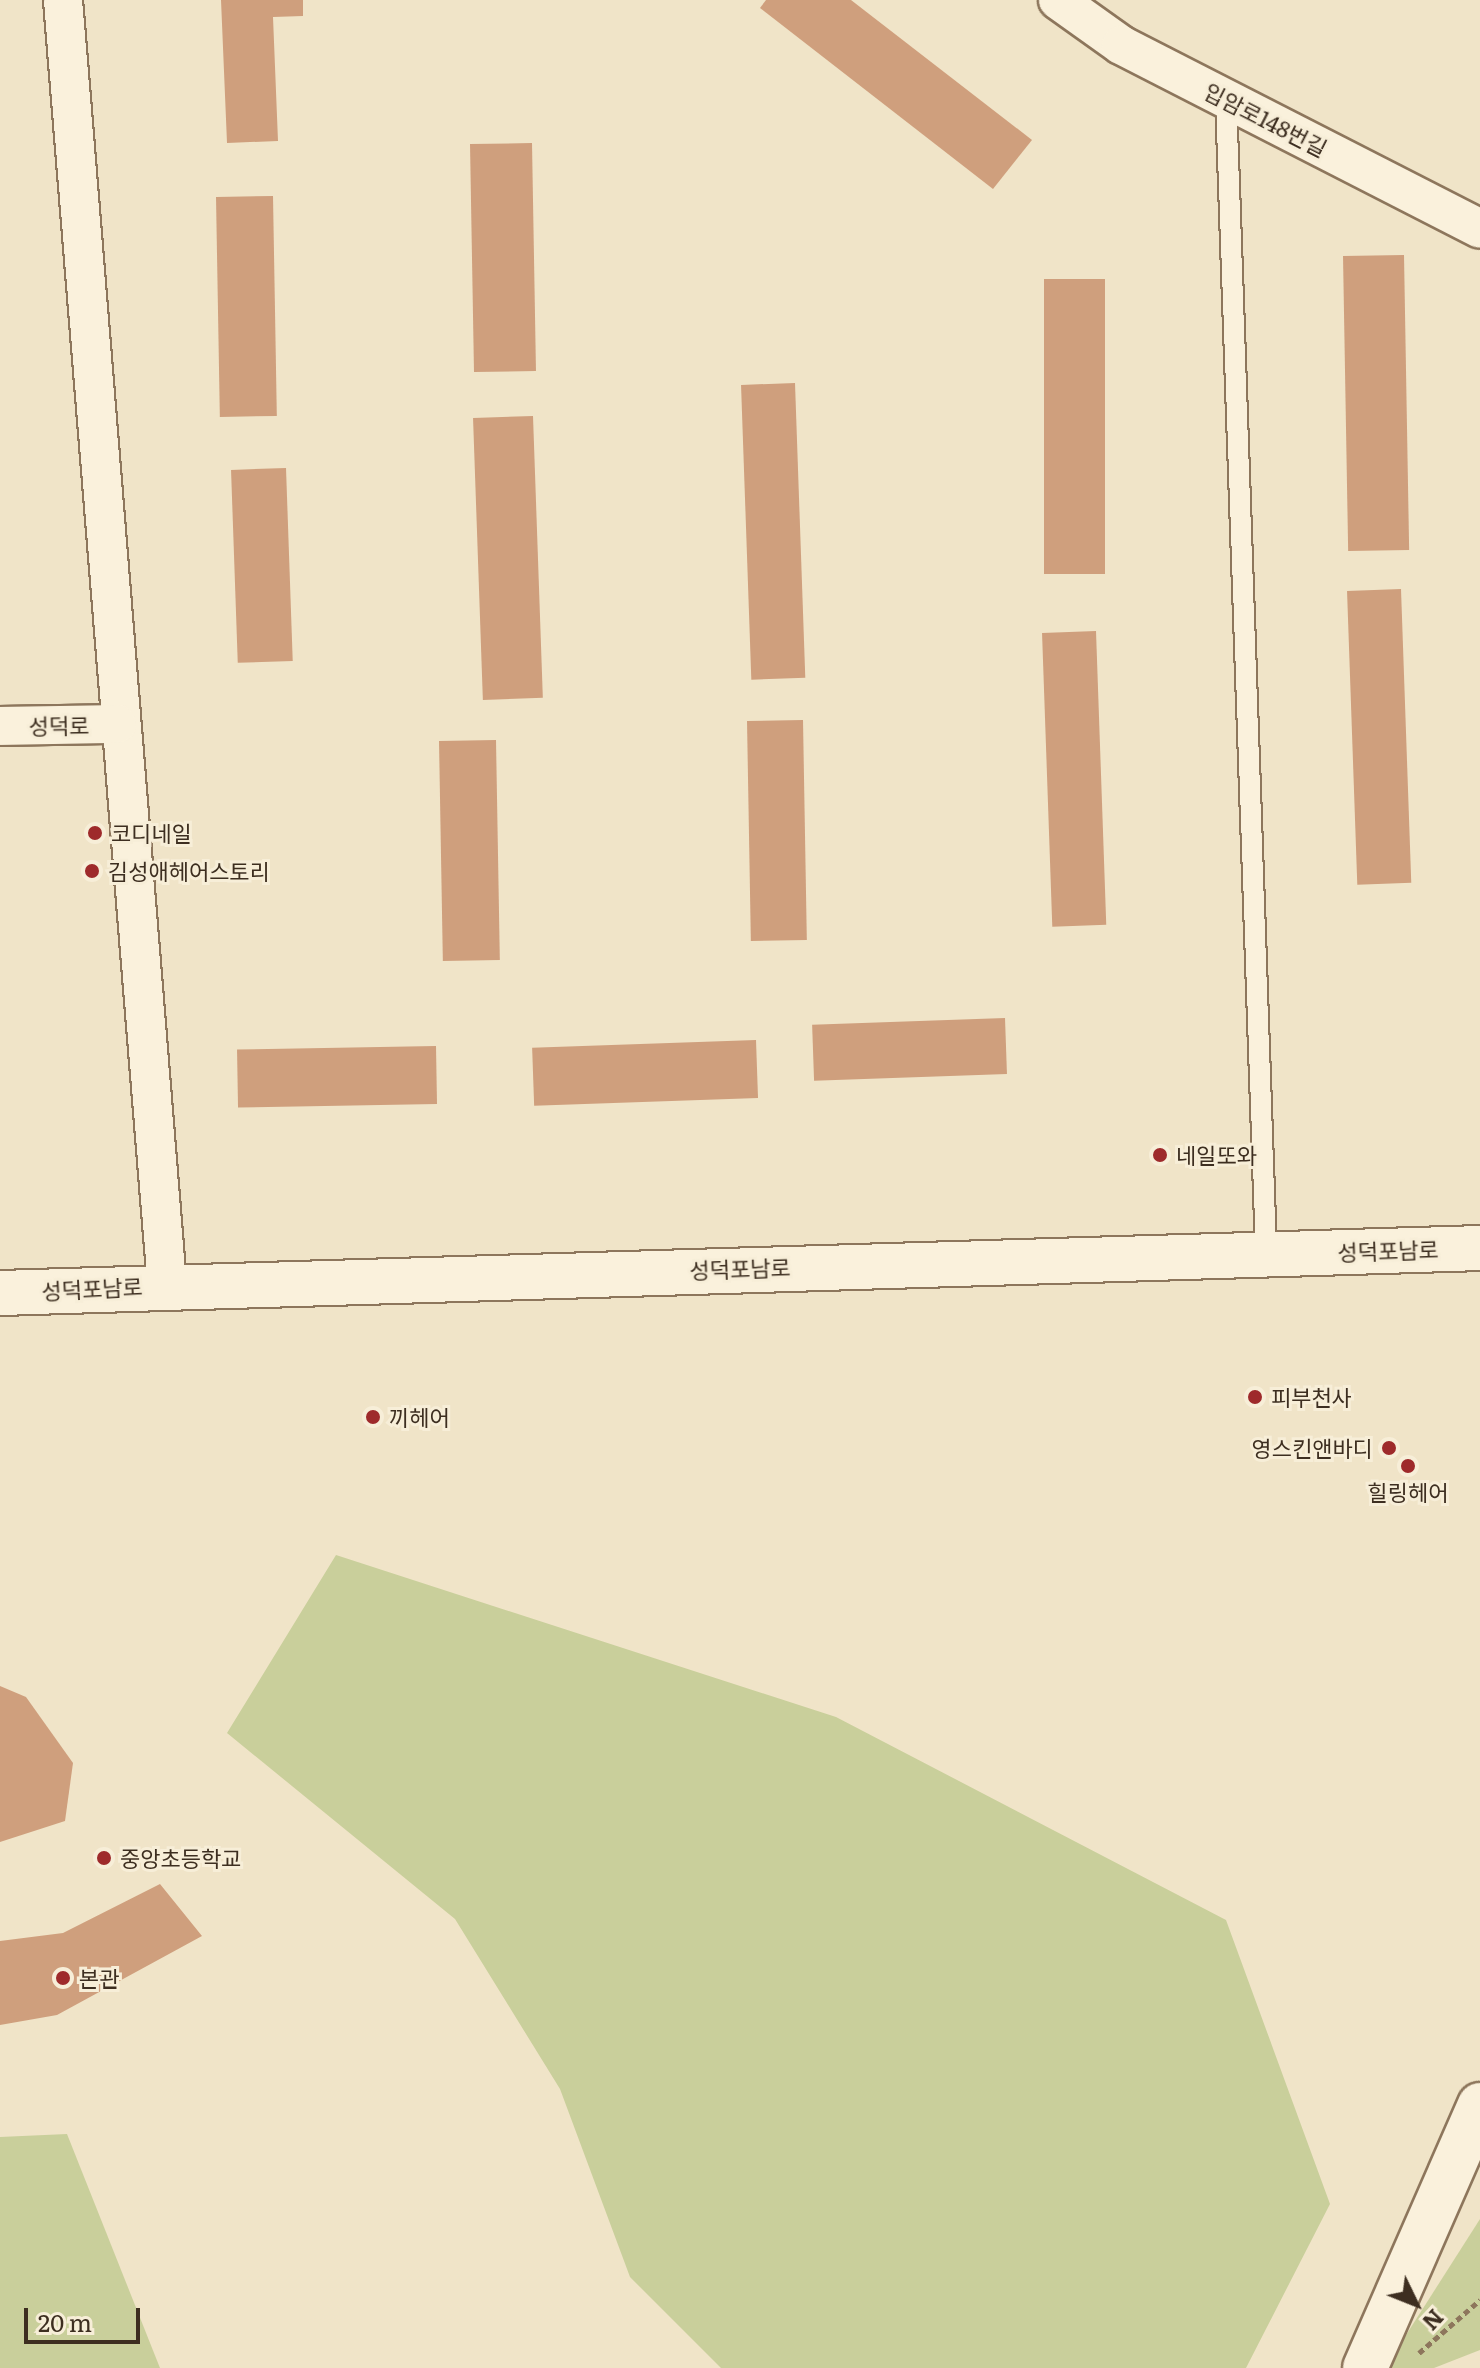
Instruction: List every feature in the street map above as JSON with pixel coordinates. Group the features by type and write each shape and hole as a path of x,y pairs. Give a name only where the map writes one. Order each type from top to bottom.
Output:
{"street":[{"path":"63,0 117,724 167,1283"},
{"name":"입암로148번길","path":"1058,0 1121,45 1480,229"},
{"name":"성덕로","path":"0,726 117,724"},
{"name":"성덕포남로","path":"0,1293 167,1283 1480,1248"},
{"path":"1365,2368 1480,2105"}],"lane":[{"path":"1226,99 1266,1253"}],"path":[{"path":"1413,2358 1480,2300"}],"green space":[{"path":"336,1555 836,1717 1226,1920 1330,2204 1246,2368 721,2368 630,2277 560,2089 455,1919 227,1733"},
{"path":"67,2134 160,2368 0,2368 0,2137"},
{"path":"1480,2219 1480,2350 1434,2368 1385,2368"}],"building":[{"path":"221,0 303,0 303,16 273,17 278,141 227,143"},
{"path":"766,0 851,0 1032,140 993,189 760,8"},
{"path":"532,143 536,371 474,372 470,144"},
{"path":"273,196 277,416 220,417 216,197"},
{"path":"1404,255 1409,550 1348,551 1343,256"},
{"path":"1044,279 1105,279 1105,574 1044,574"},
{"path":"795,383 805,678 751,680 741,385"},
{"path":"533,416 543,698 483,700 473,418"},
{"path":"286,468 293,661 238,663 231,470"},
{"path":"1401,589 1411,883 1357,885 1347,591"},
{"path":"1096,631 1106,925 1052,927 1042,633"},
{"path":"803,720 807,940 751,941 747,721"},
{"path":"496,740 500,960 443,961 439,741"},
{"path":"1005,1018 1007,1074 814,1081 812,1025"},
{"path":"756,1040 758,1098 534,1106 532,1048"},
{"path":"436,1046 437,1104 238,1107 237,1049"},
{"path":"0,1686 26,1697 73,1763 65,1821 0,1842"},
{"name":"본관","path":"160,1884 202,1936 57,2015 0,2025 0,1941 63,1933"}],"place":[{"name":"코디네일","path":"95,833"},
{"name":"김성애헤어스토리","path":"92,871"},
{"name":"네일또와","path":"1160,1155"},
{"name":"피부천사","path":"1255,1397"},
{"name":"끼헤어","path":"373,1417"},
{"name":"영스킨앤바디","path":"1389,1448"},
{"name":"힐링헤어","path":"1408,1466"},
{"name":"중앙초등학교","path":"104,1858"},
{"name":"본관","path":"63,1978"}]}
